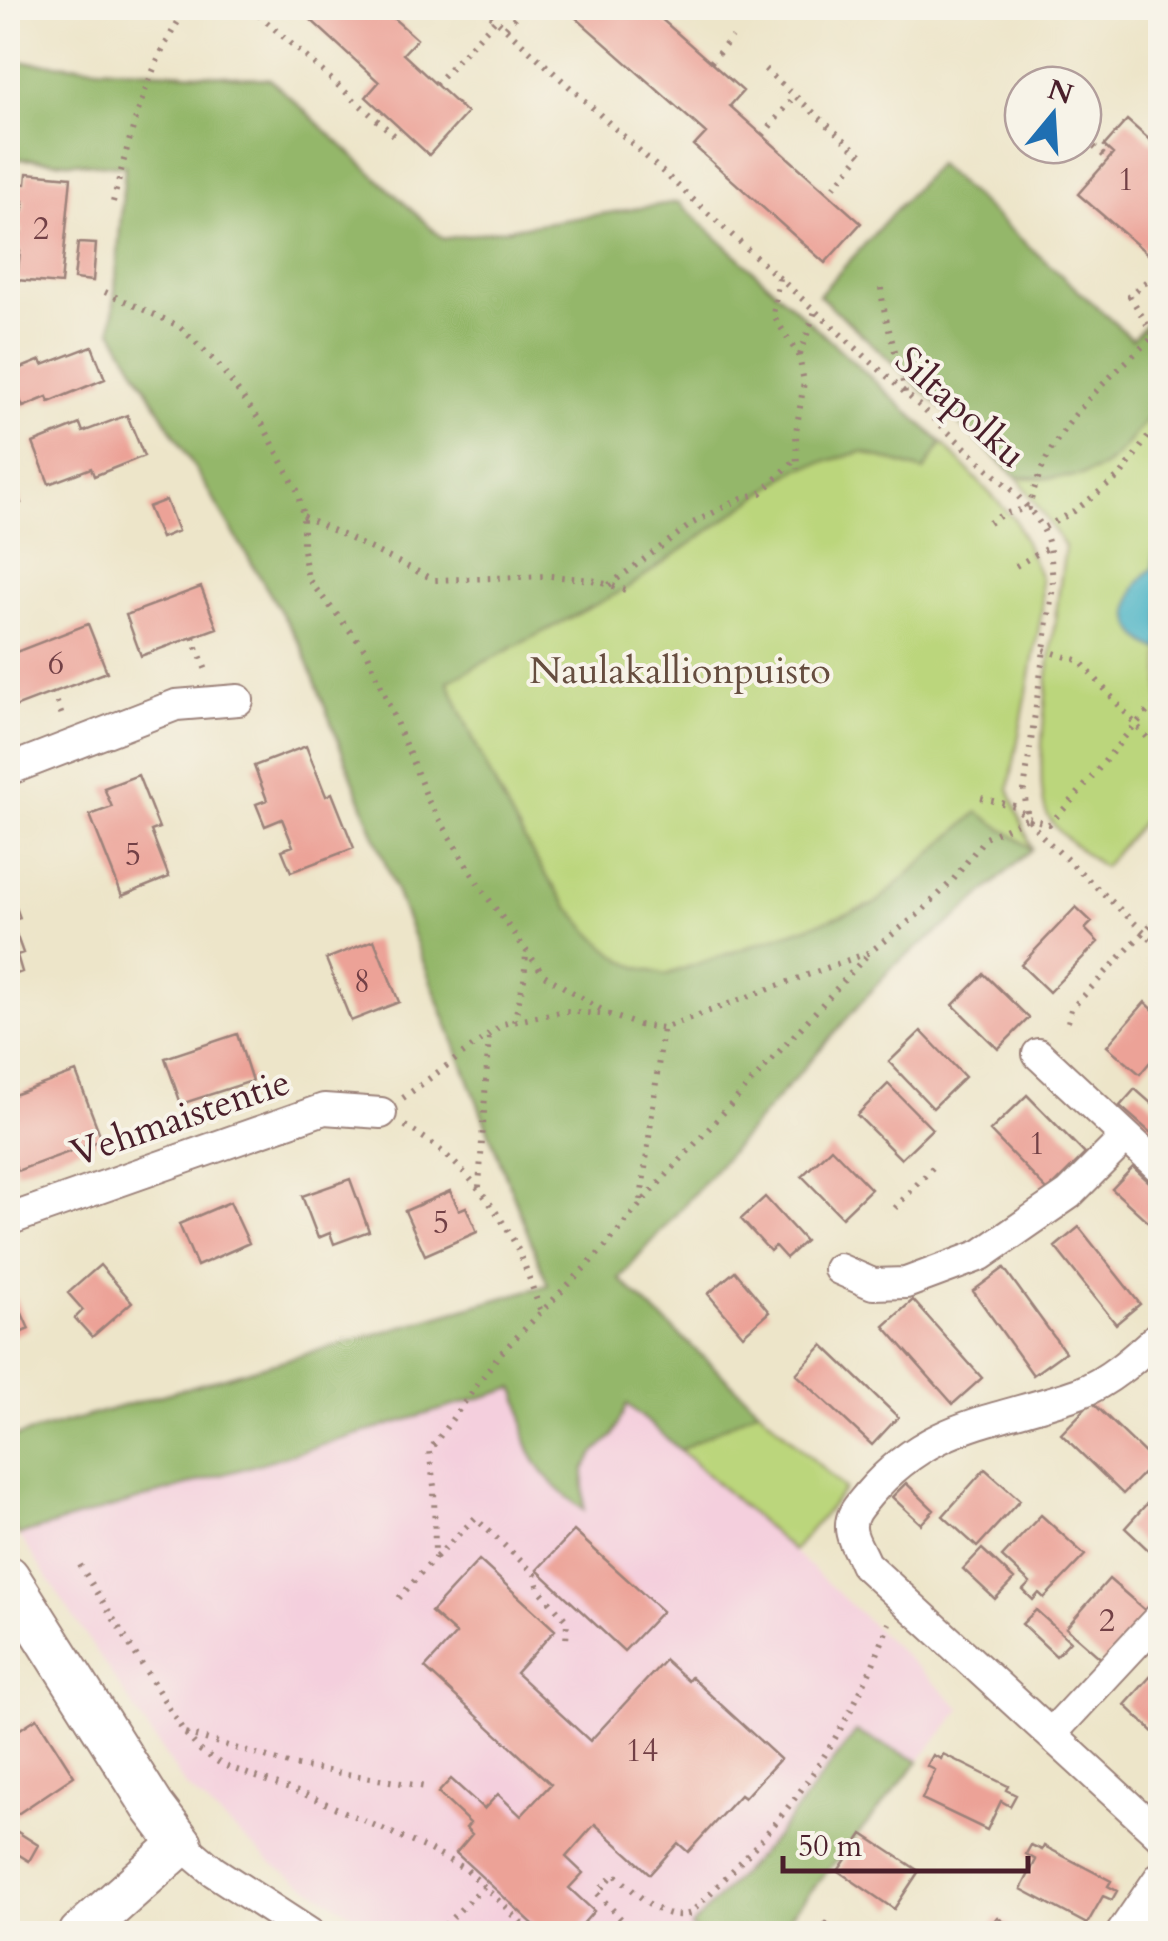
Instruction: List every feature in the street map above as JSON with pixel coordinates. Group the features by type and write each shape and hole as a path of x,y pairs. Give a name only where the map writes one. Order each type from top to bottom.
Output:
{"street":[{"path":"8,770 176,706 238,700"},
{"path":"1038,1054 1160,1168"},
{"name":"Vehmaistentie","path":"8,1220 324,1109 382,1113"},
{"path":"839,1269 873,1284 906,1283 981,1255 1069,1194 1126,1136"},
{"path":"1160,1336 1082,1392 946,1433 888,1472 853,1513 850,1530 865,1564 1160,1835"},
{"path":"8,1577 181,1844 213,1871 310,1934"},
{"path":"1051,1734 1160,1617"},
{"path":"80,1934 181,1844"},
{"path":"1121,1934 1160,1877"}],"path":[{"path":"113,202 141,97 159,52 187,8"},
{"path":"251,8 396,136"},
{"name":"Siltapolku","path":"483,8 906,394 1045,527 1053,586 1024,791 1028,818"},
{"path":"506,28 523,8"},
{"path":"435,84 496,19"},
{"path":"710,62 732,37"},
{"path":"765,68 861,155 828,193"},
{"path":"763,135 795,96"},
{"path":"1103,155 1108,159"},
{"path":"989,523 1004,514 1029,508 1042,461 1087,398 1154,336 1130,296 1160,269"},
{"path":"780,278 773,316 800,356 804,382 796,432 797,469"},
{"path":"880,288 906,394"},
{"path":"105,292 179,326 218,364 264,425 298,490 308,579 367,652 429,802 480,887 544,975 610,1016"},
{"path":"800,356 815,311"},
{"path":"1045,527 1073,512 1121,475 1160,420"},
{"path":"609,584 693,524 742,498 761,493 797,458"},
{"path":"303,516 435,580 550,576 626,590"},
{"path":"1016,566 1049,546"},
{"path":"1044,650 1080,660 1160,752"},
{"path":"435,1558 434,1486 429,1451 498,1356 606,1246 870,952 922,912 985,838 1028,818 1049,824 1079,796 1136,722 1160,699"},
{"path":"981,798 1014,806 1160,947"},
{"path":"1068,1022 1071,1009 1160,916"},
{"path":"514,1022 526,952"},
{"path":"542,1312 513,1240 479,1188 424,1136 382,1113 503,1024 565,1011 663,1028 870,952"},
{"path":"641,1203 663,1028"},
{"path":"479,1188 490,1035"},
{"path":"896,1208 934,1167"},
{"path":"400,1598 475,1518 535,1574 539,1589 567,1621 566,1644"},
{"path":"80,1565 184,1732 201,1751 222,1765 309,1796 467,1870 533,1934"},
{"path":"635,1934 597,1893 614,1874 665,1915 691,1914 767,1833 816,1767 870,1670 890,1620"},
{"path":"184,1732 292,1766 426,1786"},
{"path":"445,1926 484,1886"}],"shaded area":[{"path":"586,1366 962,1709 776,1933 380,1933 273,1864 186,1787 19,1535"}],"green space":[{"name":"Naulakallionpuisto","path":"8,61 270,79 443,239 678,202 942,443 1015,520 1041,578 1042,611 1009,789 1032,849 957,917 892,967 619,1279 845,1489 793,1551 586,1366 19,1535 8,1518 8,1439 548,1285 302,647 112,330 125,166 8,158"},
{"name":"Naulakallionpuisto","path":"8,61 270,79 443,239 678,202 942,443 924,471 862,452 797,469 626,589 448,681 500,794 546,875 599,941 628,963 646,970 665,975 875,904 978,812 1032,849 957,917 892,967 619,1279 759,1409 680,1450 627,1404 613,1436 584,1469 584,1510 558,1489 537,1464 527,1443 514,1388 19,1535 8,1518 8,1439 548,1285 302,647 112,330 125,166 8,158"},
{"path":"937,164 1132,339 1160,309 1160,801 1103,867 1058,829 1047,814 1042,793 1043,726 1065,546 1017,477 819,295"},
{"path":"937,164 1132,339 1160,309 1160,405 1120,452 1093,472 1068,477 1017,477 819,295"},
{"path":"856,1732 919,1761 776,1933 699,1933 691,1927 778,1834"}],"water":[{"path":"1160,546 1160,650 1137,635 1130,612 1135,589 1153,568 1154,553"}],"building":[{"path":"298,8 382,8 417,39 403,54 467,113 429,155 366,97 379,82"},
{"path":"583,8 649,8 743,91 730,106 861,223 825,263 694,146 706,133 575,17"},
{"path":"1127,120 1160,149 1160,242 1149,255 1078,194 1113,154 1104,146"},
{"path":"27,173 71,177 61,284 17,280 20,251 8,250 9,233 21,234 21,229 10,227 12,210 23,211 24,201 12,200 14,183 26,184"},
{"path":"78,243 96,244 93,281 74,279"},
{"path":"92,346 105,379 49,402 47,397 23,407 9,373"},
{"path":"127,415 144,456 94,476 91,468 49,484 33,443 80,424 83,432"},
{"path":"8,468 21,503 8,508"},
{"path":"166,500 178,531 161,538 148,507"},
{"path":"201,587 217,628 141,656 126,615"},
{"path":"88,624 107,672 15,707 8,687 8,655"},
{"path":"306,746 326,796 332,793 354,848 291,872 282,850 293,846 282,819 265,826 256,804 267,800 254,766"},
{"path":"138,775 159,828 151,831 169,877 122,896 90,815 112,807 104,788"},
{"path":"8,885 20,918 11,920 23,953 17,955 22,972 8,977"},
{"path":"1076,907 1092,922 1085,929 1098,942 1049,992 1021,965"},
{"path":"374,940 399,1002 351,1021 326,959"},
{"path":"984,974 1029,1018 998,1049 953,1005"},
{"path":"1145,1002 1160,1016 1160,1050 1140,1074 1107,1046"},
{"path":"921,1031 965,1077 933,1108 889,1062"},
{"path":"237,1034 252,1081 181,1104 165,1058"},
{"path":"76,1072 102,1140 17,1171 8,1146 8,1097"},
{"path":"888,1084 932,1129 901,1159 857,1115"},
{"path":"1135,1089 1160,1111 1160,1124 1152,1134 1120,1106"},
{"path":"1027,1095 1085,1154 1048,1191 990,1131"},
{"path":"831,1148 871,1189 842,1217 802,1176"},
{"path":"1133,1167 1160,1192 1160,1233 1112,1189"},
{"path":"350,1179 369,1231 334,1244 330,1233 318,1238 302,1196"},
{"path":"450,1191 459,1210 466,1207 477,1232 425,1255 405,1211"},
{"path":"765,1197 805,1241 786,1258 775,1246 770,1251 741,1219"},
{"path":"230,1202 249,1243 197,1266 179,1224"},
{"path":"1079,1227 1140,1304 1116,1324 1055,1247"},
{"path":"100,1265 132,1302 92,1337 75,1318 83,1310 68,1293"},
{"path":"1004,1268 1065,1352 1033,1375 973,1291"},
{"path":"735,1271 769,1312 743,1335 708,1294"},
{"path":"8,1282 29,1329 8,1338"},
{"path":"913,1300 982,1378 953,1404 884,1326"},
{"path":"823,1345 898,1417 872,1445 796,1374"},
{"path":"1092,1402 1154,1462 1123,1494 1061,1434"},
{"path":"985,1469 1020,1500 977,1547 943,1516"},
{"path":"906,1483 934,1510 921,1524 892,1497"},
{"path":"1160,1489 1160,1561 1125,1528"},
{"path":"1041,1515 1085,1555 1044,1598 1039,1593 1033,1600 1023,1590 1030,1583 1002,1557"},
{"path":"574,1531 662,1611 624,1651 537,1570"},
{"path":"982,1549 1014,1579 995,1599 963,1569"},
{"path":"479,1560 555,1630 516,1673 590,1741 665,1660 688,1681 691,1677 780,1759 744,1798 740,1795 688,1852 678,1843 650,1874 595,1824 566,1857 583,1873 569,1888 594,1911 574,1934 544,1934 456,1853 472,1834 466,1828 470,1823 438,1793 451,1779 484,1809 498,1794 521,1816 551,1784 425,1668 456,1634 431,1612"},
{"path":"1109,1579 1147,1612 1105,1662 1066,1628"},
{"path":"1036,1610 1070,1641 1056,1656 1022,1624"},
{"path":"1160,1670 1160,1738 1125,1705"},
{"path":"37,1718 74,1776 13,1817 8,1809 8,1737"},
{"path":"943,1754 1008,1786 1006,1790 1016,1795 1010,1806 1001,1801 987,1830 922,1799 935,1770 927,1766 933,1755 941,1759"},
{"path":"13,1829 38,1845 29,1861 8,1848"},
{"path":"863,1834 919,1871 894,1909 838,1871"},
{"path":"1031,1845 1042,1850 1044,1846 1111,1881 1108,1886 1117,1891 1112,1900 1103,1896 1087,1924 1021,1889 1036,1860 1026,1854"},
{"path":"997,1917 1022,1934 985,1934"},
{"path":"826,1922 838,1934 816,1934"}]}
